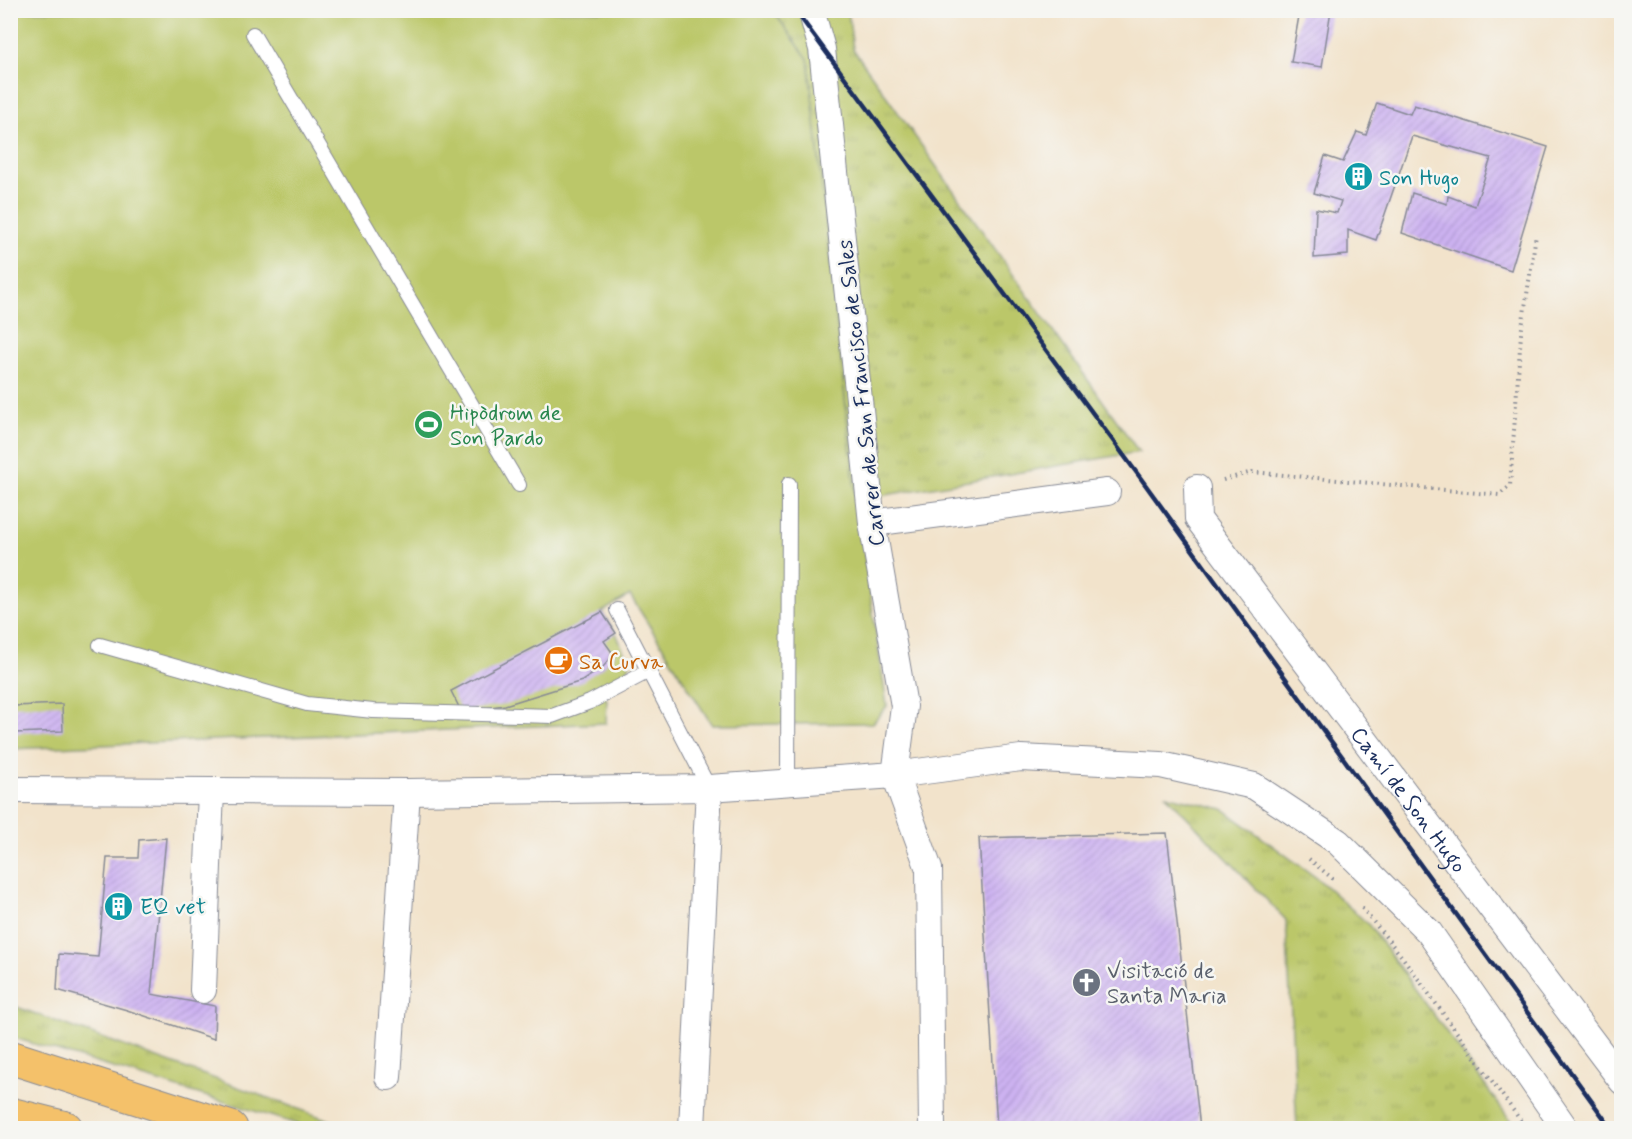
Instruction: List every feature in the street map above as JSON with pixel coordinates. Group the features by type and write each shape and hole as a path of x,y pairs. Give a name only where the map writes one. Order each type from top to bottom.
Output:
{"highway":[{"path":"10,1058 231,1128"},
{"path":"10,1114 66,1128"}],"street":[{"name":"Carrer de San Francisco de Sales","path":"811,10 822,49 872,523 904,706 895,775 929,869 932,1128"},
{"name":"Camí de Son Hugo","path":"1197,488 1198,519 1622,1081"},
{"path":"872,523 1107,492"},
{"path":"10,790 407,792 709,788 895,775 1021,758 1161,765 1254,786 1338,842 1429,932 1565,1128"},
{"path":"692,1128 709,788"},
{"path":"203,990 211,791"},
{"path":"388,1077 407,792"}],"lane":[{"path":"253,34 519,485"},
{"path":"788,782 789,484"},
{"path":"617,610 709,788"},
{"path":"100,645 307,704 373,711 552,716 590,702 650,670"}],"path":[{"path":"1197,488 1252,472 1499,495 1510,486 1521,334 1536,235"},
{"path":"1308,857 1338,885"},
{"path":"1359,904 1403,958 1526,1128"}],"green space":[{"name":"Hipòdrom de Son Pardo","path":"10,11 773,11 808,59 856,500 887,706 873,723 712,725 630,595 602,612 616,633 630,666 604,695 607,700 606,723 11,749"},
{"path":"773,11 848,11 853,49 1139,452 856,500 808,59"},
{"path":"1166,795 1223,809 1318,879 1368,924 1516,1128 1297,1128 1286,920"},
{"path":"10,1005 351,1128 310,1128 11,1037"}],"building":[{"path":"1300,10 1331,10 1322,67 1291,62"},
{"name":"Son Hugo","path":"1377,103 1410,114 1414,105 1548,147 1511,270 1402,233 1412,193 1447,204 1448,196 1475,206 1491,158 1412,136 1376,240 1348,230 1348,255 1314,258 1316,209 1337,213 1341,201 1314,193 1325,156 1343,162 1357,132 1366,135"},
{"name":"Sa Curva","path":"602,612 616,633 604,641 614,655 602,668 582,681 505,705 461,711 451,691"},
{"path":"62,704 63,731 15,733 14,706"},
{"name":"Visitació de Santa Maria","path":"1167,833 1200,1128 997,1128 979,838"},
{"path":"166,838 151,994 215,1006 214,1039 57,990 59,954 98,957 107,858 138,858 139,840"}],"railway":[{"path":"795,10 1142,480 1611,1128"}],"place":[{"name":"Son Hugo","path":"1358,177"},
{"name":"Hipòdrom de Son Pardo","path":"429,425"},
{"name":"Sa Curva","path":"558,661"},
{"name":"EQ vet","path":"119,906"},
{"name":"Visitació de Santa Maria","path":"1086,983"}]}
